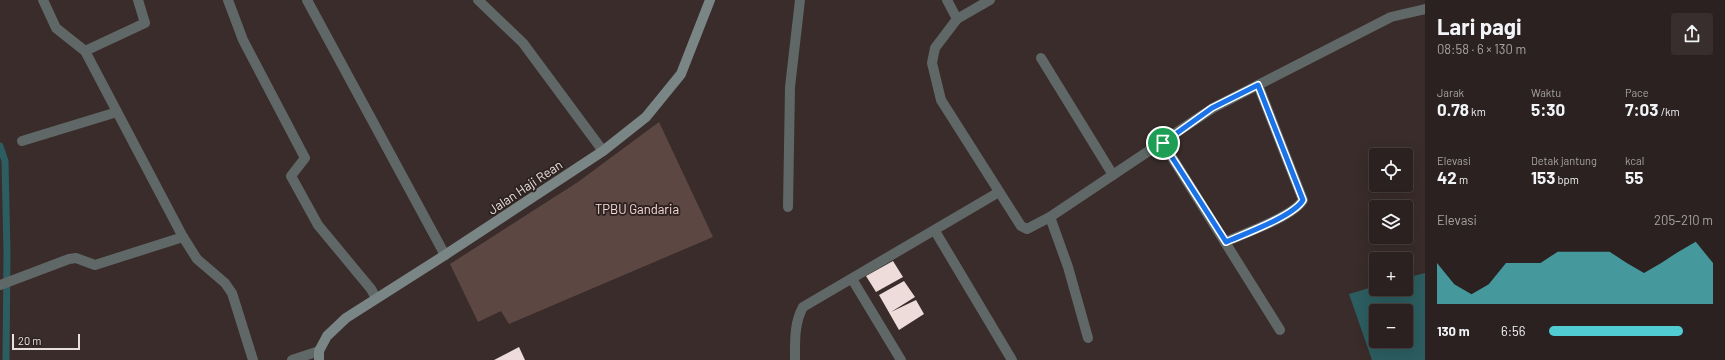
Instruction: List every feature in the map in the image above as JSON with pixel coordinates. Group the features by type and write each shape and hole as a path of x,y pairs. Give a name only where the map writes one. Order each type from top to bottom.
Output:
{"street":[{"path":"43,0 56,28 85,51 183,237 197,259 225,283 232,293 253,360"},
{"path":"85,51 145,23 138,0"},
{"path":"228,0 243,40 305,158 291,176 318,225 368,285 376,298"},
{"path":"307,0 445,255"},
{"path":"478,0 523,42 602,151"},
{"name":"Jalan Haji Rean","path":"319,355 327,336 346,318 445,255 602,151 646,117 681,74 710,0"},
{"path":"788,207 790,86 800,0"},
{"path":"947,0 958,19"},
{"path":"990,0 958,19 935,48 932,63 934,76 941,100 999,192 1024,228 1030,229 1163,143 1212,108 1391,17 1425,9"},
{"path":"1041,58 1113,175"},
{"path":"1226,242 1288,213 1299,206 1303,200 1258,85"},
{"path":"22,141 117,112"},
{"path":"1163,143 1280,330"},
{"path":"795,360 796,328 798,316 803,307 935,231 999,192"},
{"path":"1050,217 1068,267 1088,338"},
{"path":"935,231 1012,360"},
{"path":"0,285 69,259 76,258 95,265 183,237"},
{"path":"852,279 901,360"},
{"path":"292,360 319,355"}],"green space":[{"name":"TPBU Gandaria","path":"659,122 713,237 509,324 501,311 478,322 450,264 578,182"}],"water":[{"path":"1425,273 1425,360 1372,360 1349,294 1369,288 1369,296 1413,296 1413,276"}],"building":[{"path":"893,261 903,277 876,292 866,276"},
{"path":"904,281 915,297 891,312 916,300 924,314 899,330 879,295"},
{"path":"519,347 525,360 494,360"}],"waterway":[{"path":"0,146 5,161 7,253 6,360"}],"route":[{"path":"1258,85 1303,200 1299,206 1288,213 1226,242 1163,143 1212,108 1258,85"}]}
